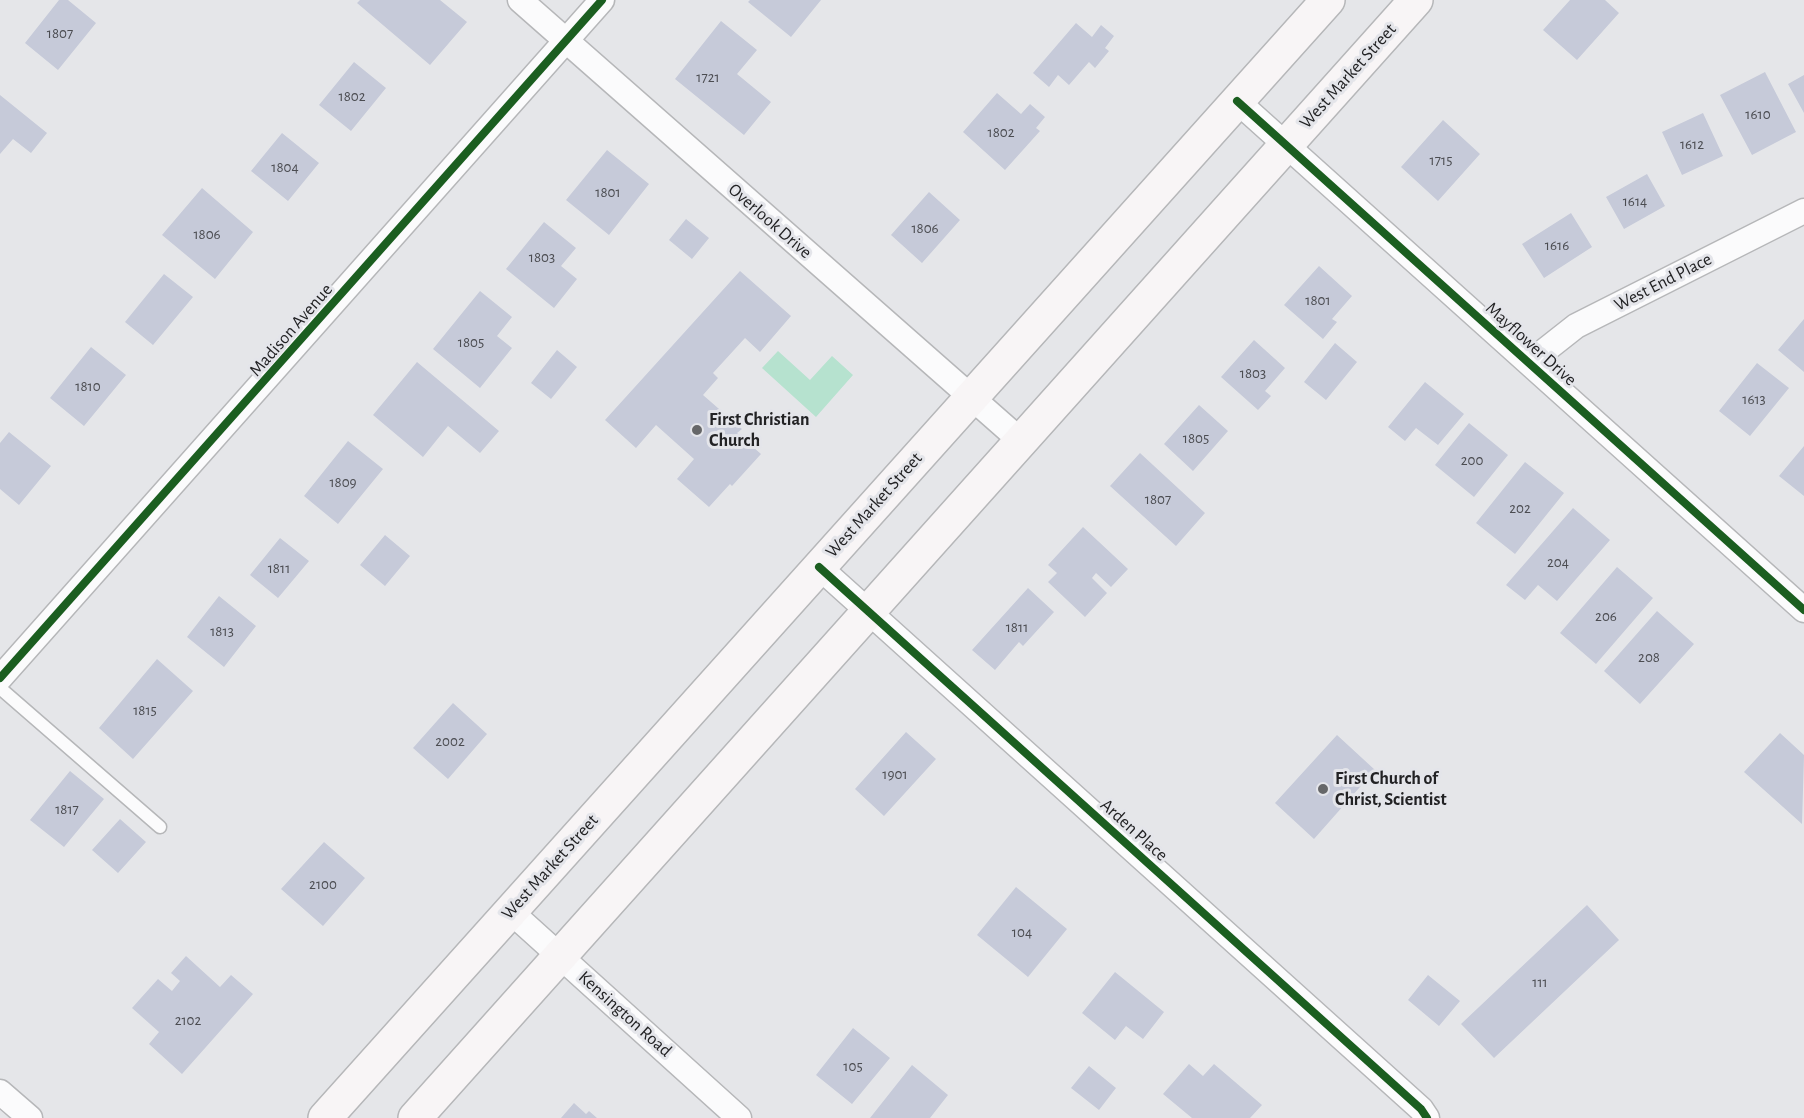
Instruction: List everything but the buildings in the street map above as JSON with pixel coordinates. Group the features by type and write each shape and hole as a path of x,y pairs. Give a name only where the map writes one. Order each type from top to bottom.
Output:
{"main road":[{"name":"West Market Street","path":"325,1118 1328,0"},
{"name":"West Market Street","path":"415,1118 1416,0"}],"street":[{"name":"Overlook Drive","path":"520,0 1021,441"},
{"name":"Madison Avenue","path":"0,678 602,0"},
{"name":"Mayflower Drive","path":"1237,101 1804,610"},
{"name":"West End Place","path":"1529,363 1576,326 1804,211"},
{"name":"Arden Place","path":"819,567 1256,958 1421,1109 1428,1118"},
{"name":"Kensington Road","path":"510,911 739,1118"},
{"path":"0,1092 30,1118"}],"lane":[{"path":"0,688 160,827"}],"green space":[{"path":"778,351 810,380 832,356 853,375 816,417 762,368"}],"cycle path":[{"path":"0,678 602,0"},
{"path":"1237,101 1804,610"},
{"path":"819,567 1421,1109 1427,1118"}],"place":[{"name":"First Christian Church","path":"697,430"},
{"name":"First Church of Christ, Scientist","path":"1323,789"}]}
